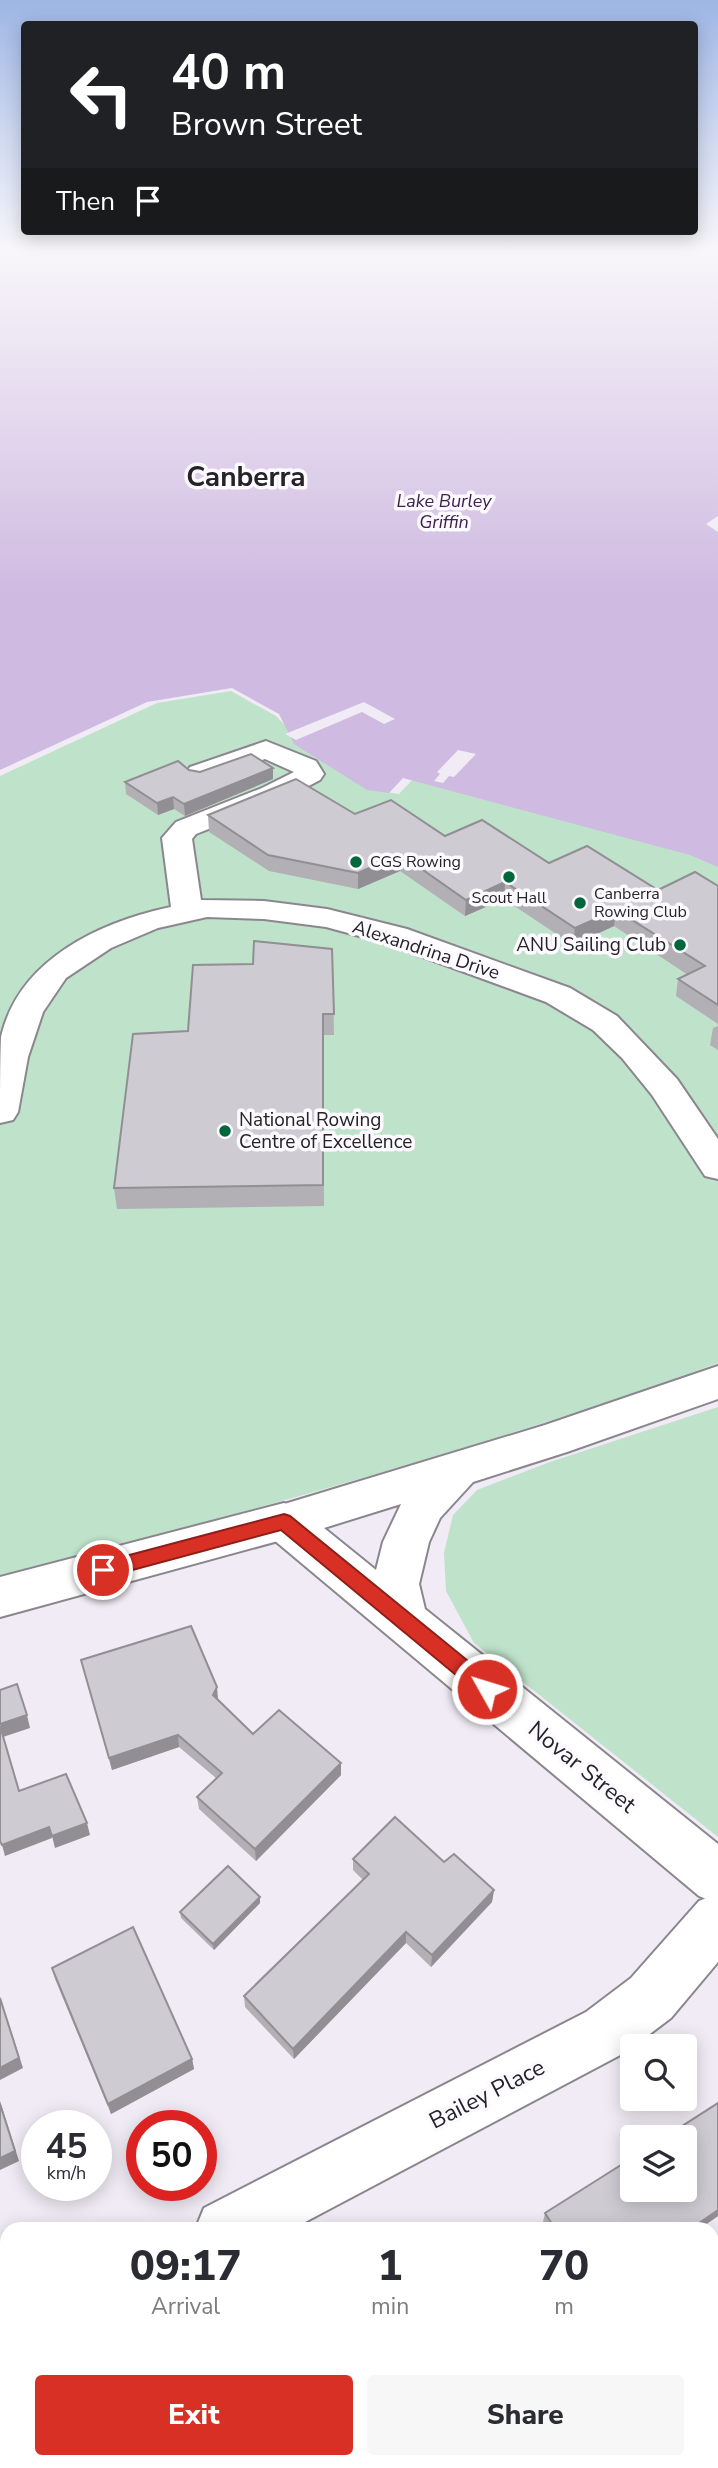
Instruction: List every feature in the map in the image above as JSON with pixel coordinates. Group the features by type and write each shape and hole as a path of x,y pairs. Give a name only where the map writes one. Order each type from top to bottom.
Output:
{"street":[{"path":"187,911 177,838 186,828 272,794 310,774 306,767 266,749 201,773"},
{"name":"Alexandrina Drive","path":"1,1102 11,1057 26,1012 54,971 100,940 148,920 207,908 264,910 327,918 396,936 558,995 605,1023 634,1051 665,1087 718,1167"},
{"path":"0,1597 284,1522 552,1440 718,1382"},
{"path":"403,1620 396,1584 406,1542 422,1507 458,1468"},
{"name":"Novar Street","path":"284,1522 718,1878"},
{"name":"Bailey Place","path":"241,2222 607,2032 651,1998 718,1920"}],"green space":[{"path":"231,691 276,716 304,745 378,791 399,794 413,779 718,862 718,1363 451,1452 0,1578 0,776 157,703"},
{"path":"718,1407 718,1837 474,1643 446,1591 444,1553 453,1515 477,1490 550,1462"}],"water":[{"name":"Lake Burley Griffin","path":"0,364 718,364 718,516 706,524 718,532 718,867 690,855 403,778 389,793 367,790 294,744 279,714 232,688 147,702 0,770"}],"pier":[{"path":"364,702 395,719 384,724 362,712 296,740 285,734"},
{"path":"458,750 476,754 454,777 449,776 443,783 434,781 440,774 437,772"}],"building":[{"path":"251,754 273,768 184,804 173,797 157,803 125,782 178,761 189,770 200,772"},
{"path":"296,779 355,814 391,800 445,836 482,820 549,863 587,846 658,890 695,872 718,886 718,1005 678,979 705,966 616,910 575,928 505,882 466,900 400,854 358,873 268,855 208,815"},
{"name":"National Rowing Centre of Excellence","path":"254,941 332,949 334,1014 323,1014 323,1185 114,1188 133,1034 188,1031 193,965 253,964"},
{"path":"191,1626 217,1687 213,1695 253,1734 279,1710 341,1763 255,1849 197,1797 222,1773 178,1735 109,1758 81,1660"},
{"path":"17,1684 27,1715 0,1724 0,1690"},
{"path":"0,1726 19,1791 66,1774 87,1823 52,1836 49,1827 2,1845"},
{"path":"395,1817 444,1862 454,1854 494,1890 432,1955 406,1932 293,2049 244,1996 369,1874 353,1859"},
{"path":"228,1866 260,1897 213,1944 180,1912"},
{"path":"133,1927 192,2059 108,2104 52,1968"},
{"path":"0,1998 19,2058 0,2068"},
{"path":"718,2103 718,2210 701,2222 551,2222 545,2213 620,2166 620,2202 697,2202 697,2125 684,2125"},
{"path":"0,2104 15,2151 0,2158"}],"place":[{"name":"CGS Rowing","path":"356,862"},
{"name":"Scout Hall","path":"509,877"},
{"name":"Canberra Rowing Club","path":"580,903"},
{"name":"ANU Sailing Club","path":"680,945"},
{"name":"National Rowing Centre of Excellence","path":"225,1131"}],"district":[{"name":"Canberra","path":"246,477"}],"route":[{"path":"103,1570 284,1522 487,1689"}]}
